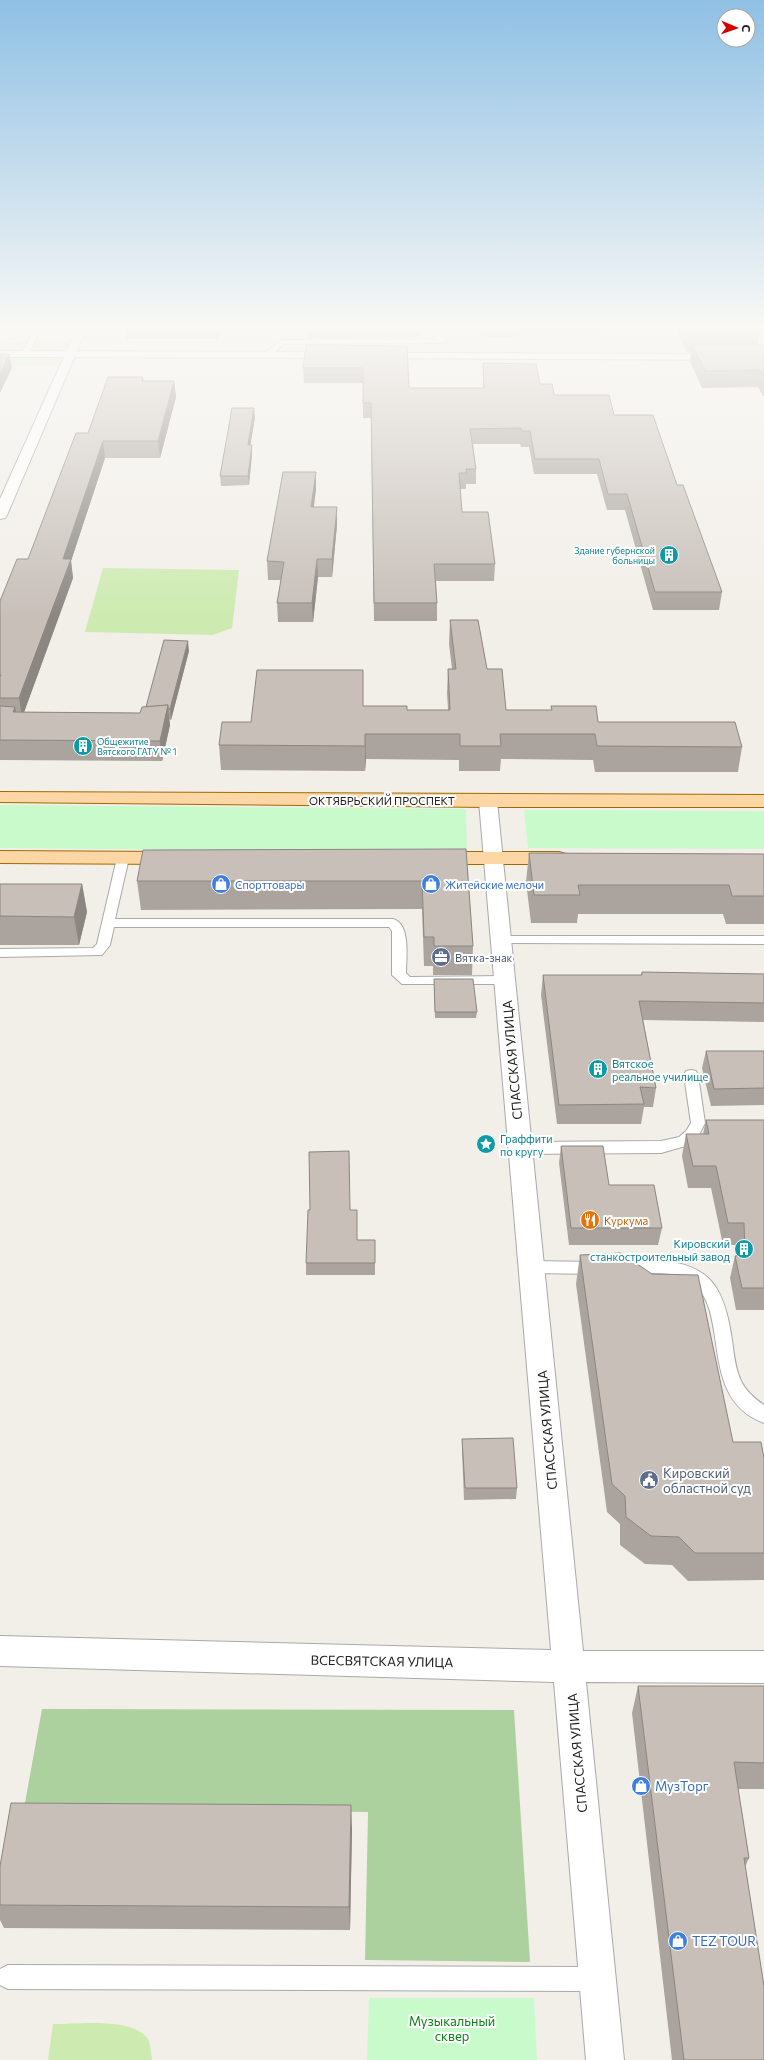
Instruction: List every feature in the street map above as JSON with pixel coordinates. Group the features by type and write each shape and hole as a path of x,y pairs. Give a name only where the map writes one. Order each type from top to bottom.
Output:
{"main road":[{"name":"ОКТЯБРЬСКИЙ ПРОСПЕКТ","path":"0,797 488,801 764,801"},
{"path":"0,857 186,858"},
{"path":"422,858 573,858"}],"street":[{"path":"0,515 40,426"},
{"name":"СПАССКАЯ УЛИЦА","path":"488,801 605,2060"},
{"name":"ВСЕСВЯТСКАЯ УЛИЦА","path":"0,1651 569,1666 764,1667"}],"lane":[{"path":"0,953 97,952 103,945 123,858"},
{"path":"108,923 393,923 399,931 399,975 407,981 505,980"},
{"path":"501,940 764,940"},
{"path":"520,1148 661,1147 684,1141 692,1134 698,1123 691,1075"},
{"path":"532,1267 674,1269 689,1272 699,1277 707,1284 715,1298 729,1370 734,1384 743,1397 764,1415"},
{"path":"8,1977 597,1979"}],"green space":[{"path":"103,568 239,570 232,628 213,635 85,632"},
{"path":"0,805 466,809 467,852 0,848"},
{"path":"524,810 764,811 764,849 528,848"},
{"path":"42,1709 514,1710 530,1962 365,1960 368,1812 24,1808"},
{"name":"Музыкальный сквер","path":"369,1998 534,1998 537,2060 367,2060"},
{"path":"104,2023 130,2027 141,2032 148,2039 152,2060 48,2060 53,2024"}],"building":[{"path":"90,426 162,426 158,441 103,441 63,559 71,559 19,698 0,698 0,601 17,559 28,559 76,433 88,433"},
{"path":"229,426 251,426 248,445 252,445 248,476 220,476"},
{"path":"371,426 657,426 677,485 683,485 722,592 655,592 627,494 608,494 599,459 535,459 530,431 522,431 521,428 470,429 476,469 466,469 467,473 459,473 462,512 488,512 495,564 434,564 437,603 374,603"},
{"path":"283,472 316,472 311,507 337,507 332,559 317,559 312,603 277,603 284,562 267,561"},
{"path":"450,620 478,620 487,669 502,669 506,710 552,710 551,706 596,706 598,722 735,722 742,747 597,746 595,734 500,734 501,746 460,746 460,734 365,734 365,746 219,745 222,722 251,722 257,670 363,670 363,706 407,706 407,710 450,710 448,669 456,669"},
{"path":"164,640 188,641 170,709 168,708 168,705 146,707"},
{"path":"168,705 160,741 0,740 0,706 15,707 13,712 140,713 142,707"},
{"path":"466,849 473,946 434,946 434,937 424,937 422,881 137,881 143,850"},
{"path":"529,853 764,854 764,896 732,896 729,885 578,885 580,895 534,895"},
{"path":"0,884 82,884 74,917 0,916"},
{"name":"Вятское реальное училище","path":"642,972 764,974 764,1003 639,1001 656,1088 640,1087 644,1104 559,1105 543,975 642,975"},
{"path":"434,979 473,979 477,1012 435,1012"},
{"path":"706,1051 764,1051 764,1088 714,1089"},
{"name":"Кировский станкостроительный завод","path":"706,1120 764,1120 764,1288 742,1288 735,1256 745,1255 744,1223 728,1223 716,1166 693,1166 686,1134 709,1134"},
{"path":"561,1146 603,1146 609,1185 654,1185 662,1228 571,1228"},
{"path":"349,1151 350,1210 357,1210 357,1240 375,1240 375,1263 306,1263 308,1210 310,1210 309,1152"},
{"path":"621,1253 652,1274 698,1275 733,1442 761,1442 764,1458 764,1553 695,1553 679,1537 651,1536 626,1517 625,1496 612,1484 580,1255"},
{"path":"513,1438 517,1488 465,1488 462,1439"},
{"path":"638,1686 764,1686 764,1763 734,1762 749,1858 744,1858 764,1986 764,2060 684,2060"},
{"path":"11,1803 351,1805 349,1907 0,1905 0,1866"}],"place":[{"name":"Здание губернской больницы","path":"669,555"},
{"name":"Общежитие Вятского ГАТУ № 1","path":"83,746"},
{"name":"Спорттовары","path":"221,884"},
{"name":"Житейские мелочи","path":"431,884"},
{"name":"Вятка-знак","path":"441,957"},
{"name":"Вятское реальное училище","path":"598,1069"},
{"name":"Граффити по кругу","path":"486,1144"},
{"name":"Куркума","path":"590,1220"},
{"name":"Кировский станкостроительный завод","path":"744,1249"},
{"name":"Кировский областной суд","path":"649,1480"},
{"name":"МузТорг","path":"641,1786"},
{"name":"TEZ TOUR","path":"678,1941"}]}
